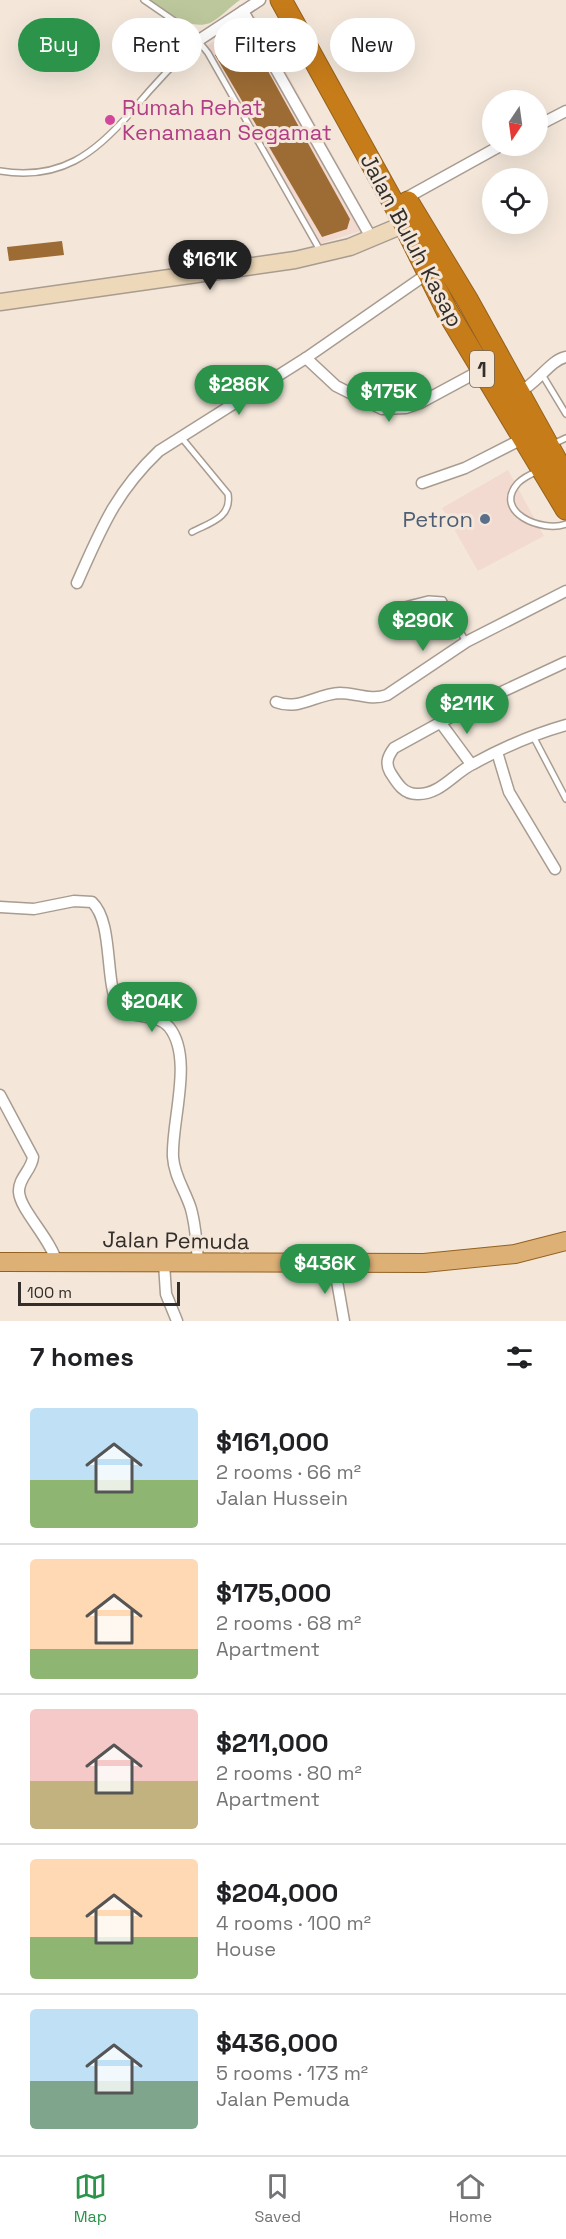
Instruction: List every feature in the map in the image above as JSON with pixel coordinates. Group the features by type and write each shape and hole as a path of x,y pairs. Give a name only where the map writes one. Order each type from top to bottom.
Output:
{"highway":[{"name":"Jalan Buluh Kasap","path":"281,0 405,224 447,312 566,509"},
{"name":"Jalan Buluh Kasap","path":"294,0 406,198 468,301 518,393 557,442 566,478"},
{"path":"447,312 468,301"}],"main road":[{"path":"0,302 150,282 322,255 372,239 405,224"},
{"name":"Jalan Pemuda","path":"0,1262 424,1263 488,1258 566,1241"}],"street":[{"path":"202,38 260,0"},
{"path":"243,11 372,239"},
{"path":"548,122 565,116"},
{"path":"406,198 482,156"},
{"path":"77,583 106,518 121,492 159,451 306,358 427,274"},
{"path":"518,393 543,376 553,362 566,357"},
{"path":"306,358 336,386 382,409 406,408 420,404 483,369"},
{"path":"422,483 465,468 524,438"},
{"path":"276,702 294,706 339,693 379,698 466,642 566,591"},
{"path":"566,662 440,722 394,748 389,754 388,768 399,787 417,794 426,793 497,752 533,736 566,726"},
{"path":"440,722 471,765"},
{"path":"497,752 509,792 555,869"},
{"path":"0,907 34,909 74,901 92,902 98,908 119,1010 135,1017 159,1020 169,1026 176,1041 180,1070 174,1166 192,1215 198,1263"},
{"path":"0,1095 33,1157 32,1164 20,1182 20,1198 49,1243 57,1263"},
{"path":"164,1263 166,1294 177,1321"},
{"path":"334,1264 344,1321"}],"lane":[{"path":"144,0 169,18"},
{"path":"202,45 322,255"},
{"path":"0,171 52,170 91,153 118,128 166,72"},
{"path":"543,376 566,414"},
{"path":"181,437 228,494 230,503 223,516 192,532"},
{"path":"543,468 519,482 513,490 512,499 515,510 522,518 535,524 549,527 566,524"},
{"path":"393,609 429,599 443,600 466,642"},
{"path":"533,736 566,799"}],"shaded area":[{"path":"214,42 214,70 202,49"},
{"path":"215,72 286,72 373,227 313,246"},
{"path":"508,470 544,536 478,571 442,508"}],"green space":[{"path":"149,0 240,0 210,23 202,25 202,18 178,18"}],"building":[{"path":"225,72 269,72 350,219 347,229 322,237"},
{"path":"62,241 64,255 9,261 7,247"}],"place":[{"name":"Rumah Rehat Kenamaan Segamat","path":"110,120"},
{"name":"Petron","path":"485,519"}]}
